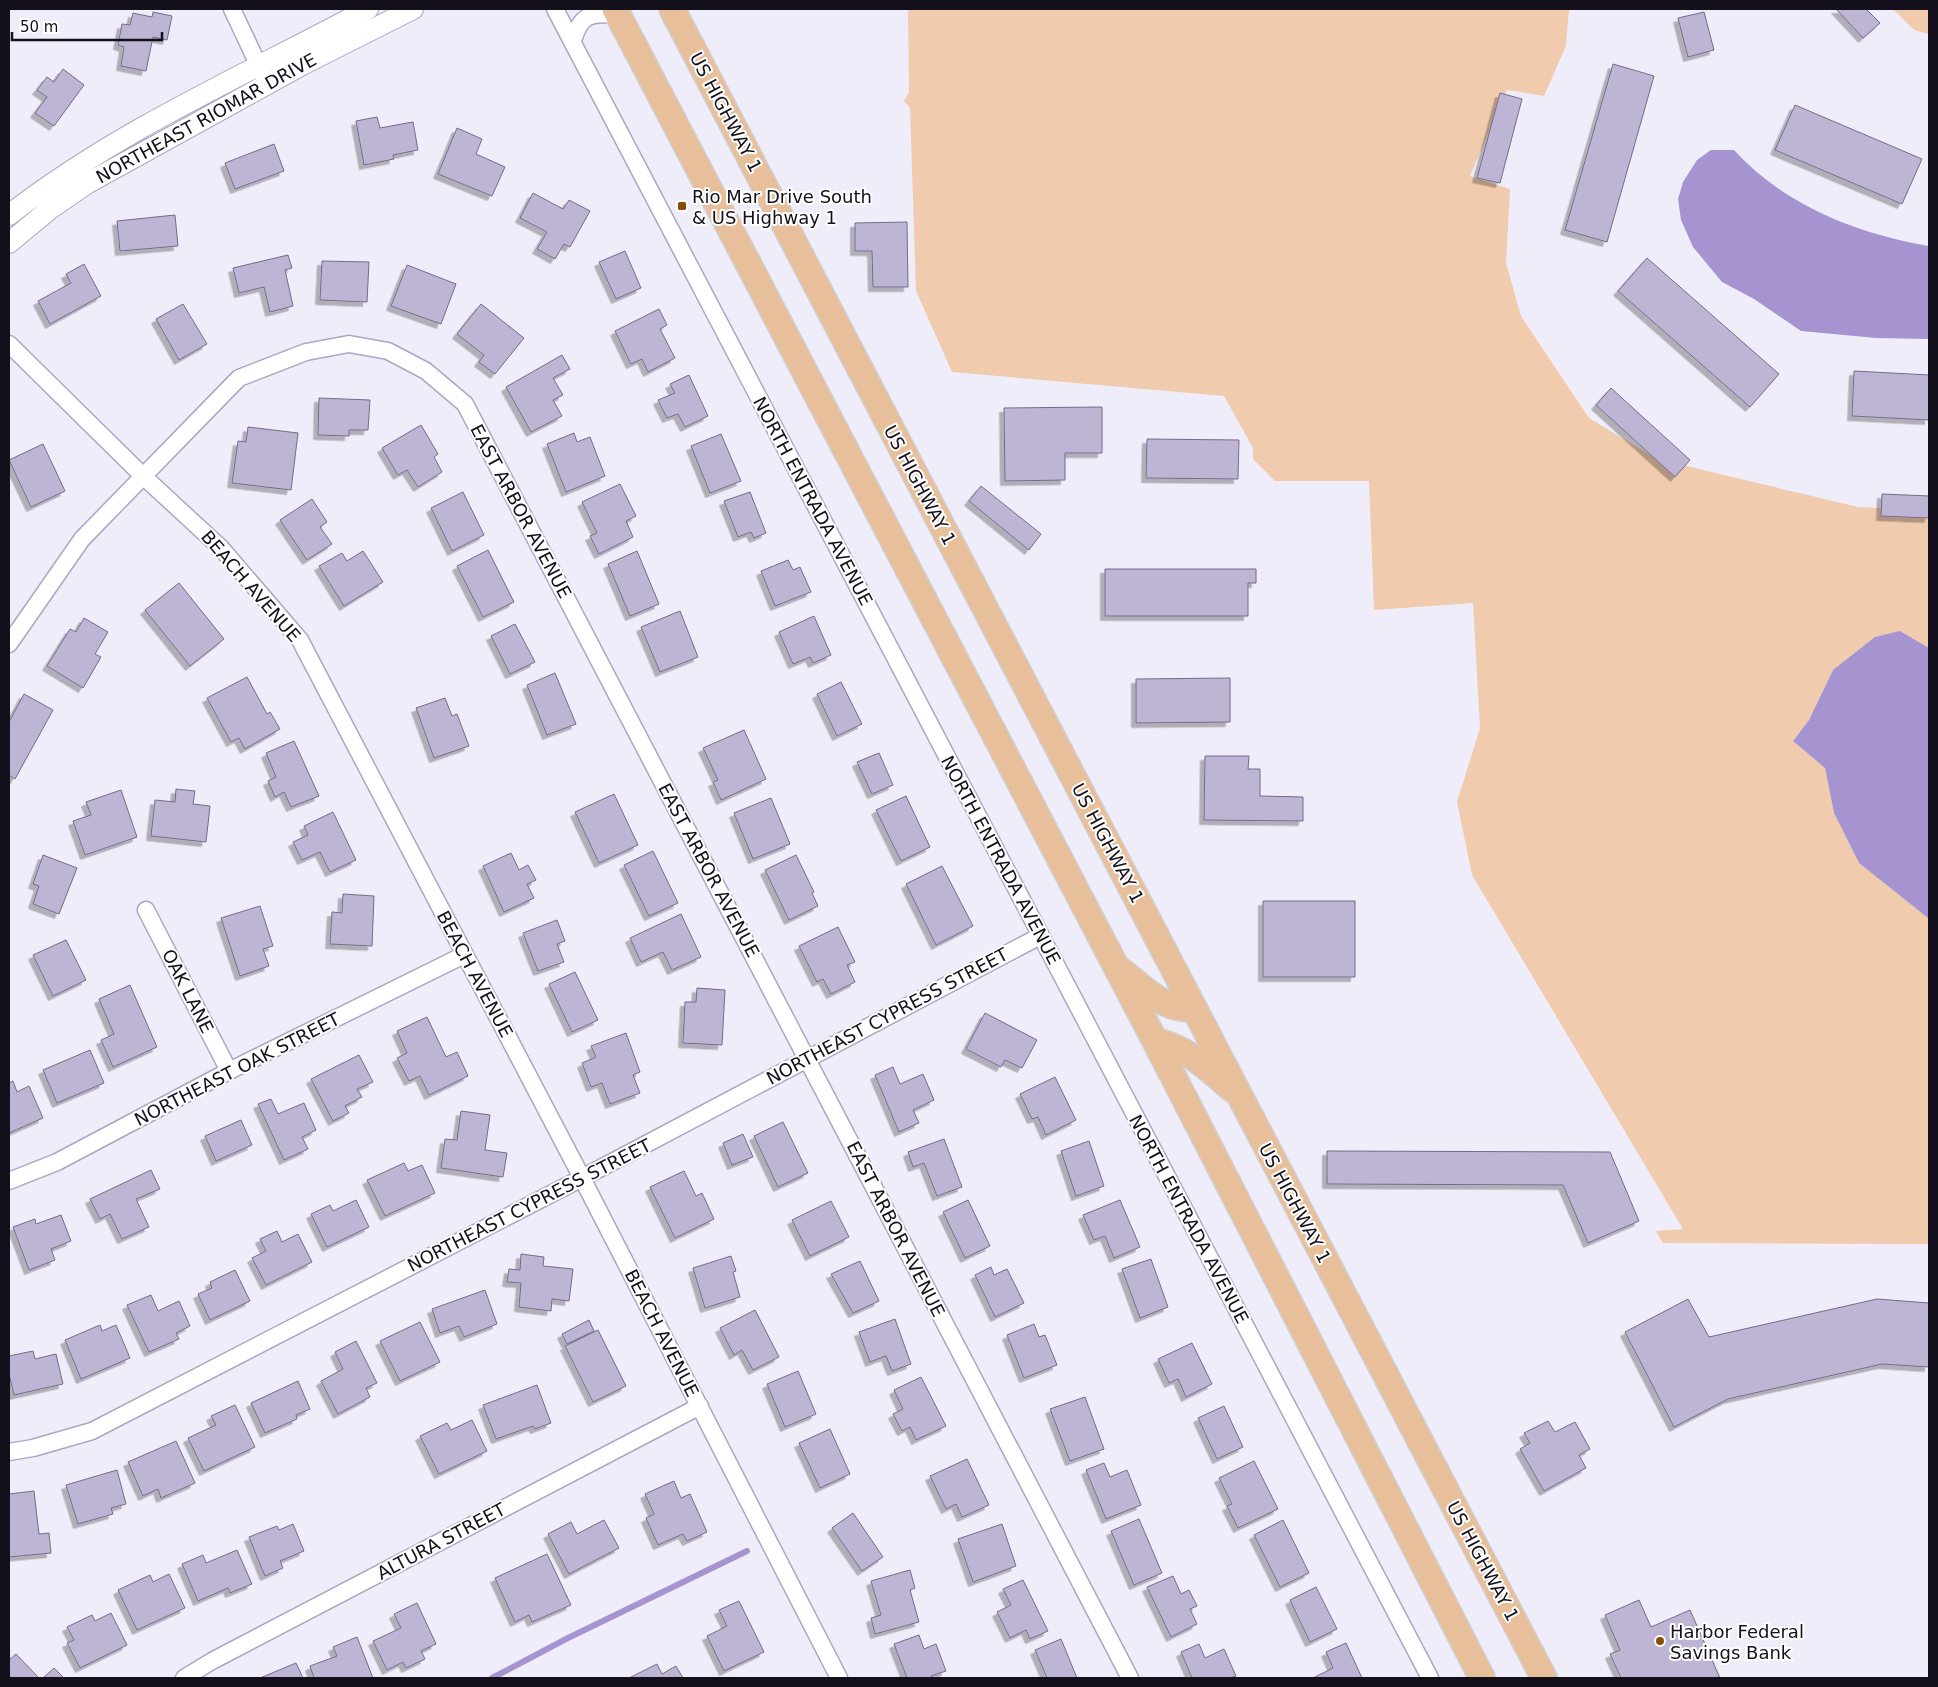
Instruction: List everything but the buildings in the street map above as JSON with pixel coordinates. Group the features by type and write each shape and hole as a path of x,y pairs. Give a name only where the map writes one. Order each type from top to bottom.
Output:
{"main road":[{"name":"US HIGHWAY 1","path":"672,9 1544,1678"},
{"path":"616,11 1116,966 1482,1678"},
{"path":"1116,966 1165,1005 1181,1010 1194,1008"},
{"path":"1155,1042 1186,1051 1239,1095"}],"street":[{"path":"232,9 263,75"},
{"name":"NORTHEAST RIOMAR DRIVE","path":"9,243 50,209 88,183 368,9"},
{"name":"NORTHEAST RIOMAR DRIVE","path":"9,215 39,191 126,135 413,9"},
{"name":"NORTH ENTRADA AVENUE","path":"555,9 1430,1678"},
{"path":"573,41 578,25 584,18 595,14 616,11"},
{"name":"BEACH AVENUE","path":"9,344 143,476 221,548 300,640 582,1178 839,1678"},
{"name":"EAST ARBOR AVENUE","path":"9,644 82,539 239,378 306,352 348,344 388,351 426,371 465,404 1130,1678"},
{"name":"OAK LANE","path":"146,910 229,1071"},
{"name":"NORTHEAST CYPRESS STREET","path":"9,1452 33,1448 92,1430 582,1178 1040,936"},
{"name":"NORTHEAST OAK STREET","path":"9,1181 57,1162 229,1071 464,955"},
{"name":"ALTURA STREET","path":"184,1678 220,1656 700,1406"}],"shaded area":[{"path":"908,9 1569,9 1566,46 1544,96 1507,90 1470,176 1510,189 1506,263 1521,316 1589,418 1657,459 1858,507 1929,510 1929,648 1900,631 1833,670 1809,720 1793,741 1825,768 1834,813 1859,863 1928,918 1929,1244 1663,1243 1656,1231 1683,1229 1472,875 1457,802 1480,728 1473,603 1374,610 1369,481 1275,481 1253,459 1253,448 1224,396 952,372 916,291 910,108 904,101 909,92"},
{"path":"1893,9 1929,9 1929,34 1914,30"},
{"path":"1711,150 1734,150 1775,187 1823,214 1875,234 1929,246 1929,339 1876,338 1801,331 1754,299 1722,282 1693,247 1681,220 1678,199 1683,182 1697,160"},
{"path":"1900,631 1929,648 1929,923 1928,918 1859,863 1834,813 1825,768 1793,741 1809,720 1833,670 1875,637"}],"waterway":[{"path":"492,1678 568,1638 747,1551"}],"place":[{"name":"Rio Mar Drive South & US Highway 1","path":"682,206"},
{"name":"Harbor Federal Savings Bank","path":"1660,1641"}]}
